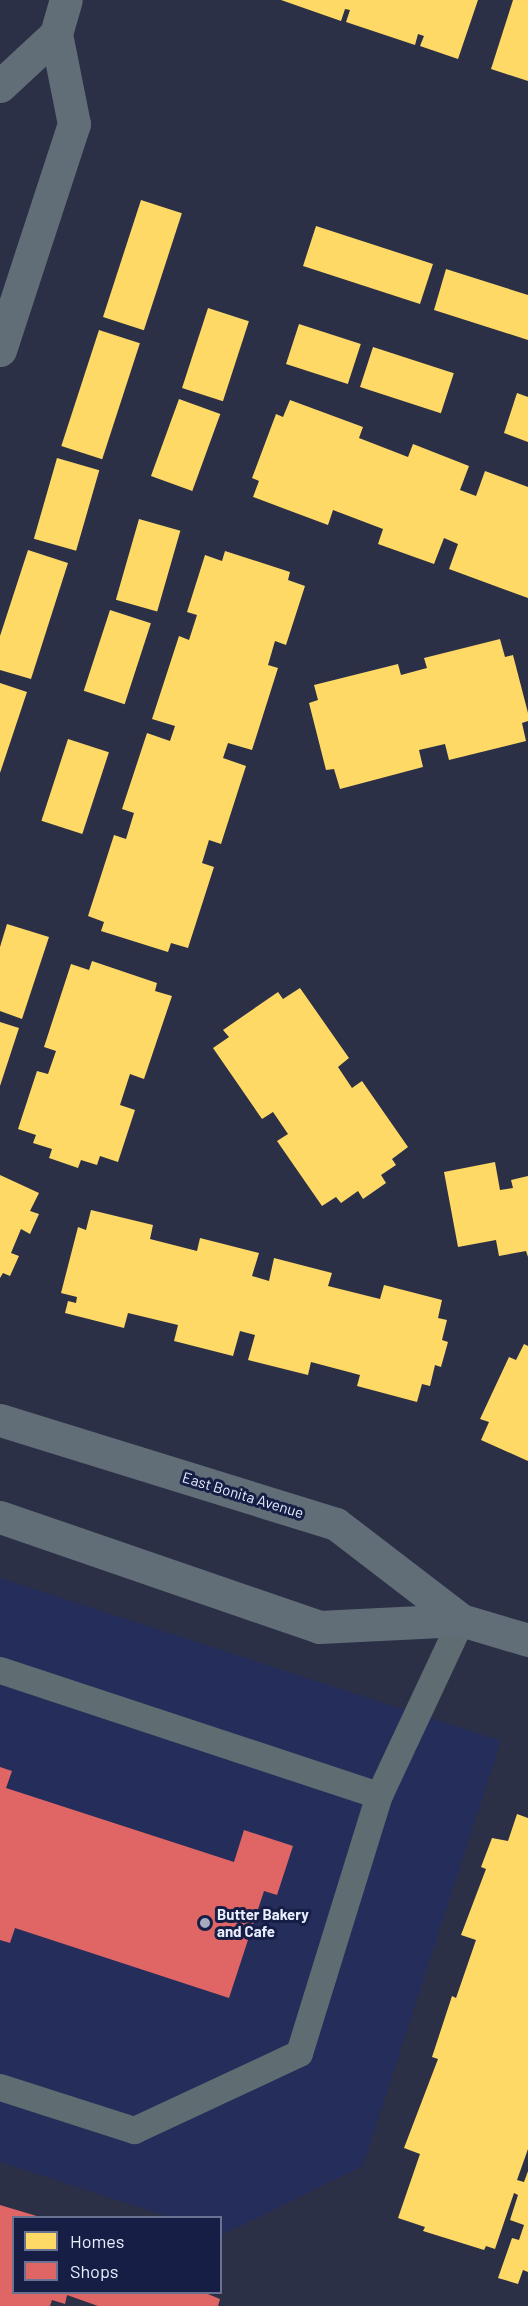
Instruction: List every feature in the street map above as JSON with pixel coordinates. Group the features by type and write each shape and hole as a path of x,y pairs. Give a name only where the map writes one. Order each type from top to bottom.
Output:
{"main road":[{"path":"0,350 74,124 56,34 66,0"},
{"path":"0,86 56,34"},
{"name":"East Bonita Avenue","path":"0,1420 336,1524 461,1620"},
{"name":"East Bonita Avenue","path":"0,1517 319,1627 461,1620 528,1640"}],"lane":[{"path":"0,2087 134,2130 299,2052 379,1795 461,1620"},
{"path":"0,1670 379,1795"}],"shaded area":[{"path":"0,1578 501,1741 363,2166 222,2235 222,2216 166,2216 0,2162"}],"building: Homes":[{"path":"281,0 478,0 458,59 420,46 424,36 418,34 415,45 346,22 350,10 345,9 341,21"},
{"path":"513,0 528,0 528,81 491,69"},
{"path":"141,200 182,213 144,330 103,317"},
{"path":"316,226 433,264 420,304 303,266"},
{"path":"446,269 528,295 528,340 434,310"},
{"path":"208,308 249,321 223,401 182,388"},
{"path":"299,324 361,344 348,384 286,364"},
{"path":"99,330 140,343 102,459 61,446"},
{"path":"373,347 454,373 441,413 360,387"},
{"path":"517,393 528,397 528,442 504,433"},
{"path":"179,399 220,414 192,491 151,476"},
{"path":"290,400 363,427 359,438 408,457 413,444 469,466 460,490 476,496 485,471 528,487 528,598 449,569 458,544 444,538 434,564 378,544 383,529 333,510 328,525 253,497 259,481 252,478 276,414 283,417"},
{"path":"57,458 99,470 76,551 34,539"},
{"path":"139,519 180,531 157,612 116,600"},
{"path":"28,550 68,563 31,679 0,670 0,636"},
{"path":"225,551 290,572 288,580 305,586 286,645 275,641 268,665 278,668 252,750 228,743 223,758 246,766 221,844 209,840 202,863 214,867 188,948 171,943 168,952 101,931 104,922 88,916 114,835 126,839 134,813 122,809 147,733 170,741 175,726 152,719 179,636 189,640 197,615 187,612 205,555 222,561"},
{"path":"110,610 151,623 125,704 84,691"},
{"path":"500,639 505,657 513,655 528,713 528,721 522,723 526,741 449,760 445,744 419,750 423,767 340,789 334,769 326,770 309,703 318,700 314,685 398,664 401,675 427,668 424,658"},
{"path":"0,683 27,692 0,773"},
{"path":"68,739 109,752 82,834 41,821"},
{"path":"7,924 49,937 22,1019 0,1011 0,947"},
{"path":"92,961 157,983 155,991 172,996 144,1079 130,1074 120,1105 135,1110 118,1162 100,1156 97,1165 81,1160 78,1168 49,1158 52,1149 33,1143 36,1135 18,1129 37,1071 48,1074 56,1051 44,1047 71,964 89,970"},
{"path":"300,988 349,1058 338,1067 352,1088 362,1081 408,1147 392,1159 396,1165 381,1175 386,1183 363,1199 358,1191 341,1203 336,1197 322,1206 277,1141 288,1134 273,1112 262,1119 213,1048 229,1037 223,1030 278,992 283,999"},
{"path":"0,1022 19,1028 0,1086"},
{"path":"495,1162 500,1190 513,1188 511,1180 528,1176 528,1257 526,1251 499,1256 496,1240 458,1247 444,1172"},
{"path":"0,1175 39,1193 30,1211 39,1214 30,1234 21,1229 11,1253 19,1256 10,1276 3,1273 0,1278"},
{"path":"91,1210 153,1225 150,1239 197,1251 200,1238 259,1253 252,1276 269,1281 274,1258 332,1273 328,1286 380,1299 384,1285 442,1300 438,1318 447,1320 442,1340 448,1342 441,1367 435,1365 430,1386 422,1384 417,1402 357,1386 360,1375 311,1362 308,1375 248,1360 255,1335 240,1331 233,1356 174,1341 178,1325 128,1313 124,1328 65,1313 68,1301 76,1303 77,1297 61,1293 78,1227 86,1230"},
{"path":"524,1344 528,1346 528,1461 481,1440 489,1422 480,1419 509,1357 516,1360"},
{"path":"517,1814 528,1818 528,2149 517,2180 524,2182 528,2171 528,2272 523,2270 518,2284 498,2278 512,2238 519,2240 524,2225 510,2220 518,2195 514,2193 495,2249 486,2246 484,2250 423,2231 425,2227 398,2218 420,2154 404,2148 438,2059 432,2057 452,1996 456,1998 476,1940 461,1935 486,1869 481,1867 492,1838 508,1841"}],"building: Shops":[{"path":"0,1767 12,1771 6,1788 234,1862 244,1830 293,1846 277,1895 264,1891 229,1998 15,1928 10,1943 0,1940"},
{"path":"0,2205 37,2216 12,2216 12,2294 208,2294 220,2299 218,2306 98,2306 67,2295 65,2304 52,2300 50,2306 0,2306"}],"place":[{"name":"Butter Bakery and Cafe","path":"205,1923"}]}
